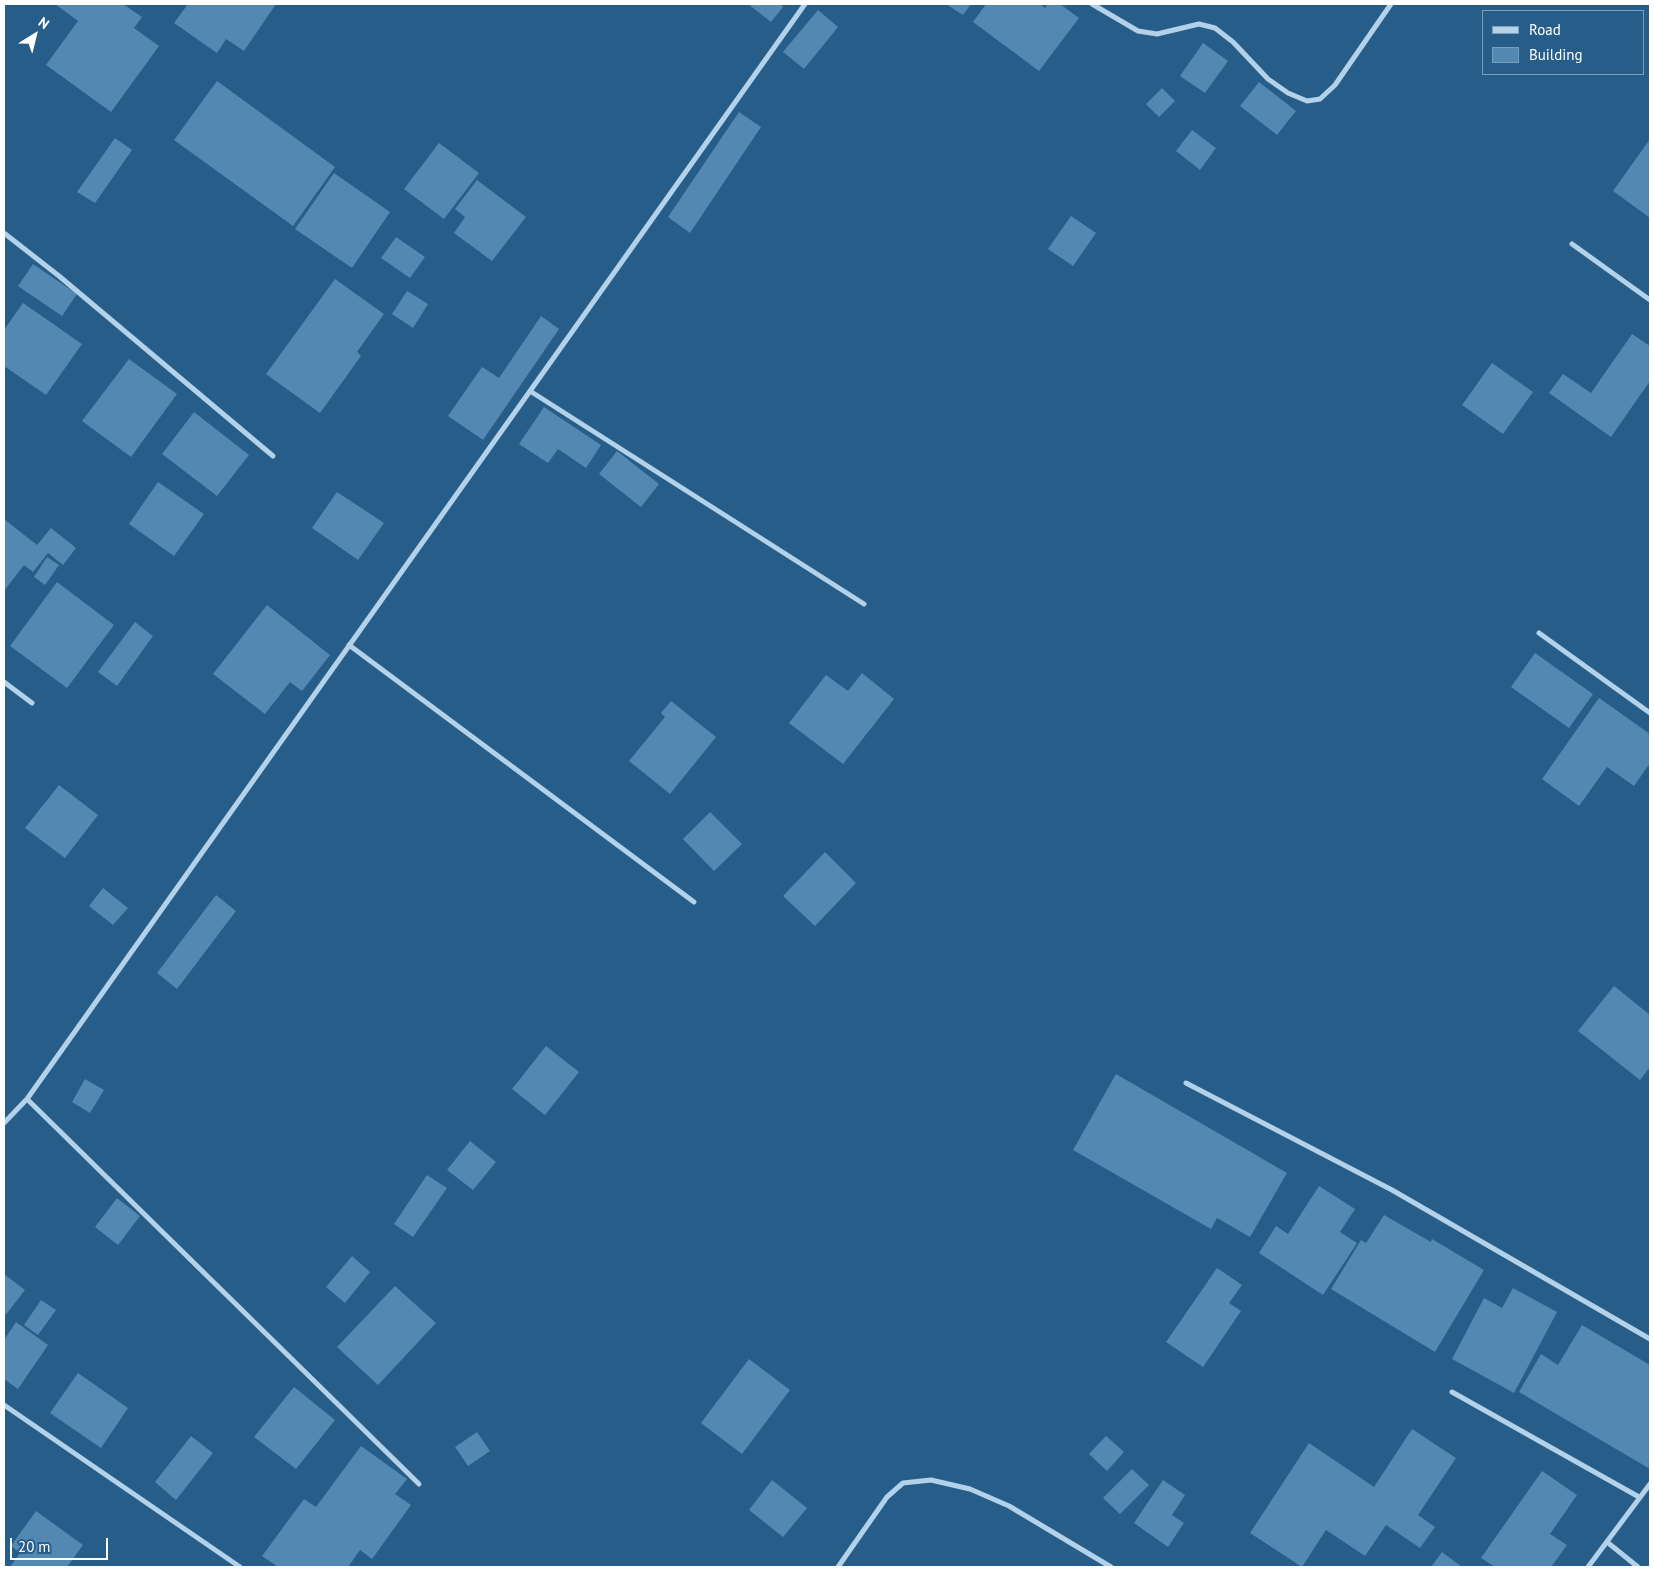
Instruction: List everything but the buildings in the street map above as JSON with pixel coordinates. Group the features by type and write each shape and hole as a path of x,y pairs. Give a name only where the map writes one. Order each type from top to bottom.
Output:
{"street":[{"path":"4,1123 27,1099 805,4"},
{"path":"1092,4 1138,31 1158,34 1199,24 1214,28 1233,42 1268,79 1288,93 1307,101 1320,99 1335,85 1391,4"},
{"path":"4,233 274,456"},
{"path":"1572,244 1650,300"},
{"path":"530,391 864,604"},
{"path":"1539,633 1650,713"},
{"path":"349,645 694,902"},
{"path":"4,682 32,703"},
{"path":"1186,1083 1392,1190 1650,1339"},
{"path":"27,1099 419,1484"},
{"path":"1452,1392 1640,1498"},
{"path":"4,1405 240,1567"},
{"path":"838,1567 887,1497 903,1484 931,1480 970,1489 1009,1506 1111,1567"},
{"path":"1588,1567 1650,1484"},
{"path":"1607,1542 1638,1567"}]}
